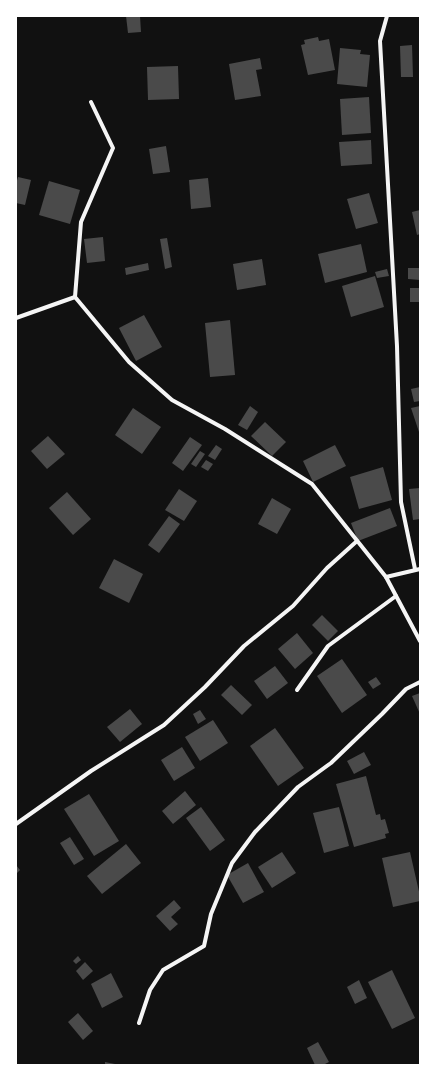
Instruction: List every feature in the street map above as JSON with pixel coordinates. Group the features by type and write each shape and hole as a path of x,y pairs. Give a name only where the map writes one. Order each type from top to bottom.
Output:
{"street":[{"path":"387,16 380,41 397,346 401,502 415,569"},
{"path":"91,102 113,148 81,222 75,297 129,362 172,400 225,429 312,484 386,578 420,642"},
{"path":"16,318 75,297"},
{"path":"16,824 91,771 164,725 205,687 244,646 293,606 327,568 357,541"},
{"path":"386,578 415,569 420,569"},
{"path":"297,690 328,646 396,596"},
{"path":"139,1023 150,990 163,970 204,946 211,914 232,863 255,832 298,787 331,763 406,689 420,682"}],"building":[{"path":"126,16 140,16 141,32 128,33"},
{"path":"318,37 319,41 329,39 335,70 308,75 301,45 305,44 304,40"},
{"path":"412,45 413,77 401,77 400,46"},
{"path":"340,48 361,50 360,54 370,55 367,87 337,84"},
{"path":"260,58 262,69 256,70 261,96 235,100 229,64"},
{"path":"178,66 179,99 148,100 147,67"},
{"path":"369,97 371,133 342,135 340,99"},
{"path":"371,140 372,164 341,166 339,142"},
{"path":"166,146 170,172 153,174 149,149"},
{"path":"18,177 31,180 25,205 16,203 16,184"},
{"path":"208,178 211,207 191,209 189,180"},
{"path":"49,181 80,190 70,224 39,215"},
{"path":"369,193 378,223 356,229 347,199"},
{"path":"420,210 420,234 417,235 412,212"},
{"path":"103,237 105,261 87,263 84,239"},
{"path":"167,238 172,267 165,269 160,239"},
{"path":"361,244 367,272 325,283 318,254"},
{"path":"262,259 266,285 237,290 233,264"},
{"path":"148,263 149,270 126,275 125,268"},
{"path":"408,268 420,268 420,280 408,279"},
{"path":"387,269 389,276 377,278 375,272"},
{"path":"375,276 384,307 351,317 342,286"},
{"path":"410,288 420,288 420,302 410,302"},
{"path":"144,315 162,347 136,361 119,328"},
{"path":"230,320 235,375 210,377 205,323"},
{"path":"420,387 420,401 414,402 411,389"},
{"path":"250,406 258,412 247,430 238,425"},
{"path":"420,406 420,435 411,408"},
{"path":"133,408 161,427 142,454 115,435"},
{"path":"265,422 286,442 272,456 251,436"},
{"path":"48,436 65,454 47,469 31,451"},
{"path":"190,437 202,445 183,471 172,463"},
{"path":"216,445 222,449 215,460 208,456"},
{"path":"335,445 346,466 313,482 303,461"},
{"path":"200,451 205,454 196,467 191,464"},
{"path":"206,460 213,464 208,471 201,467"},
{"path":"383,467 392,500 359,509 350,477"},
{"path":"420,488 420,519 413,520 409,489"},
{"path":"179,489 197,501 184,521 165,510"},
{"path":"67,492 91,519 73,535 49,508"},
{"path":"272,498 291,509 277,534 258,524"},
{"path":"390,508 397,526 358,541 351,523"},
{"path":"169,516 180,524 159,553 148,545"},
{"path":"114,559 143,574 129,603 99,588"},
{"path":"322,615 338,631 328,641 312,625"},
{"path":"297,633 313,653 295,669 278,649"},
{"path":"342,659 367,695 342,713 317,676"},
{"path":"275,666 288,683 267,699 254,681"},
{"path":"376,677 381,684 373,689 368,682"},
{"path":"231,685 252,705 242,715 221,695"},
{"path":"420,693 420,714 412,696"},
{"path":"130,709 142,724 120,742 107,727"},
{"path":"200,710 206,719 198,724 193,714"},
{"path":"213,720 228,743 200,761 185,737"},
{"path":"275,728 304,768 278,786 250,746"},
{"path":"182,747 195,768 174,781 161,760"},
{"path":"364,752 371,765 354,774 347,761"},
{"path":"366,776 376,815 380,814 381,820 385,819 389,833 385,834 386,838 354,847 336,784"},
{"path":"185,791 196,805 173,824 162,811"},
{"path":"89,794 119,841 94,856 64,809"},
{"path":"201,807 225,840 210,851 186,818"},
{"path":"339,807 349,846 324,853 313,813"},
{"path":"70,837 84,859 74,865 60,843"},
{"path":"126,844 141,863 102,894 87,876"},
{"path":"282,852 296,873 272,888 258,867"},
{"path":"410,852 420,901 393,907 382,858"},
{"path":"248,863 264,892 243,903 227,875"},
{"path":"16,865 20,870 16,874"},
{"path":"174,900 181,908 171,917 178,924 170,931 156,916"},
{"path":"78,956 81,960 76,964 73,961"},
{"path":"85,962 93,971 83,980 76,971"},
{"path":"392,970 415,1018 392,1029 368,982"},
{"path":"111,973 123,997 102,1008 91,984"},
{"path":"359,980 367,998 355,1004 347,987"},
{"path":"78,1013 93,1031 83,1040 68,1022"},
{"path":"318,1042 329,1062 323,1065 315,1065 307,1048"},
{"path":"105,1062 115,1064 105,1065"}]}
